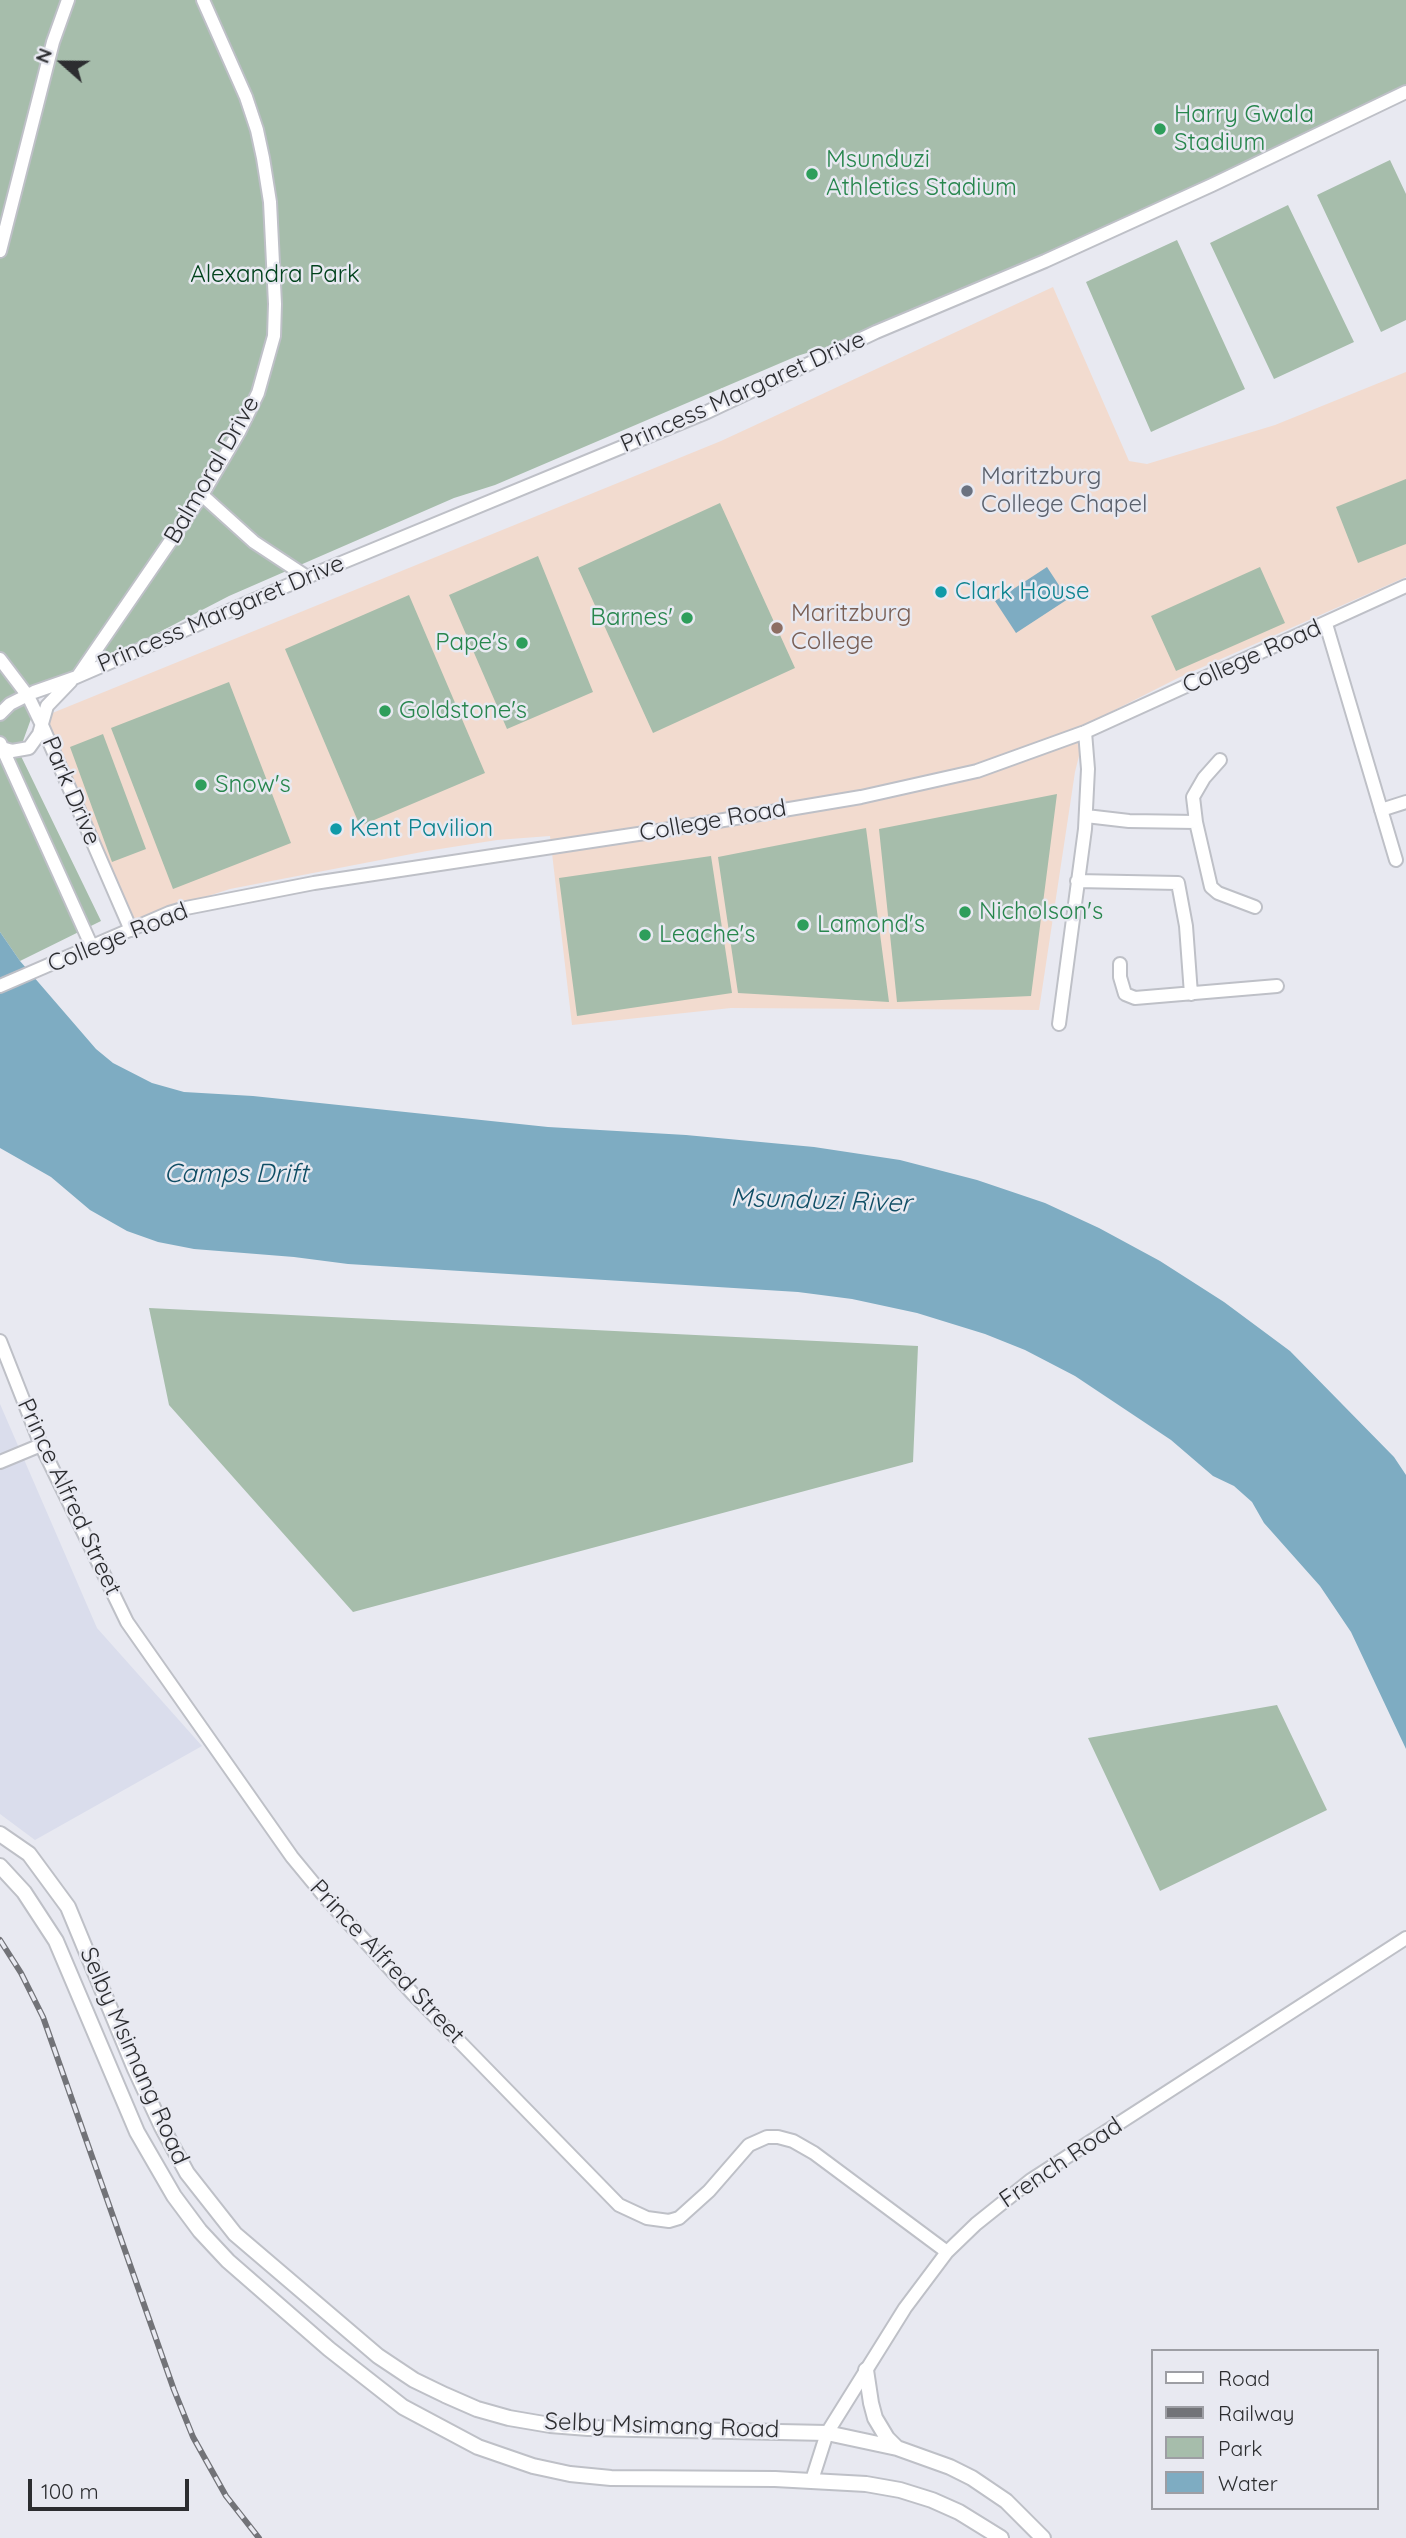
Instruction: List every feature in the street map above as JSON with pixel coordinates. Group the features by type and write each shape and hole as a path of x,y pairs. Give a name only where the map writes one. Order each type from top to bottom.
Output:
{"main road":[{"name":"Selby Msimang Road","path":"0,1834 29,1854 68,1907 135,2069 187,2173 234,2234 378,2356 414,2380 445,2395 477,2409 509,2418 588,2428 827,2433 897,2448 972,2478 1006,2501 1043,2538"},
{"name":"Selby Msimang Road","path":"0,1866 24,1892 56,1941 137,2132 151,2161 180,2205 228,2261 329,2349 402,2407 478,2447 533,2466 570,2474 611,2478 812,2480 866,2484 900,2490 932,2500 959,2512 1001,2538"},
{"path":"866,2370 873,2412 887,2438 897,2448"}],"street":[{"path":"0,251 53,42 68,0"},
{"name":"Balmoral Drive","path":"76,677 202,495 258,393 274,336 270,202 257,130 246,97 203,0"},
{"name":"Princess Margaret Drive","path":"0,714 10,704 28,696 307,577 707,412 876,332 1045,261 1201,190 1406,92"},
{"path":"202,495 254,542 307,577"},
{"name":"College Road","path":"0,986 186,908 314,883 658,831 909,788 977,771 1085,732 1406,586"},
{"path":"1326,624 1396,860"},
{"name":"Park Drive","path":"0,659 28,696 131,930"},
{"name":"Princess Margaret Drive","path":"1,746 12,751 29,748 39,734 47,706 76,677"},
{"path":"1059,1024 1086,816 1088,769 1085,732"},
{"name":"Park Drive","path":"1,746 92,947"},
{"path":"1220,760 1204,778 1193,797 1211,887 1255,907"},
{"path":"1381,810 1406,802"},
{"path":"1086,816 1129,821 1196,822"},
{"path":"1077,881 1178,883 1186,926 1191,994"},
{"path":"1120,964 1122,987 1128,996 1135,998 1277,986"},
{"name":"Prince Alfred Street","path":"0,1341 41,1445 133,1631 292,1857 414,1996 619,2205 647,2218 669,2221 679,2218 709,2191 749,2145 778,2137 793,2141 814,2153 947,2252"},
{"path":"0,1462 41,1445"},
{"name":"French Road","path":"812,2480 827,2433 905,2308 947,2252 999,2204 1031,2180 1406,1938"}],"shaded area":[{"name":"Maritzburg College","path":"1053,287 1129,461 1147,464 1275,425 1406,372 1406,577 1178,678 1087,724 1075,772 1039,1010 731,1008 572,1025 550,836 497,840 427,851 230,889 133,920 45,716 721,441"},
{"path":"0,1404 97,1628 202,1746 35,1840 0,1814"}],"green space":[{"name":"Alexandra Park","path":"0,0 1406,0 1406,88 1208,191 1073,240 937,313 797,356 495,485 454,498 229,596 40,694 19,752 101,921 20,961 0,932"},
{"path":"1390,160 1406,194 1406,320 1381,332 1317,195"},
{"path":"1288,205 1354,342 1274,379 1210,243"},
{"path":"1177,240 1245,389 1151,432 1086,282"},
{"path":"1406,479 1406,544 1358,563 1336,507"},
{"name":"Barnes'","path":"720,503 795,668 653,733 578,568"},
{"name":"Pape's","path":"538,556 593,692 507,729 449,595"},
{"path":"1260,567 1285,623 1176,671 1151,616"},
{"name":"Goldstone's","path":"409,595 485,773 360,826 285,649"},
{"name":"Snow's","path":"229,682 291,843 173,889 111,728"},
{"path":"103,734 146,849 112,862 70,747"},
{"name":"Nicholson's","path":"1057,794 1031,996 897,1002 879,829"},
{"name":"Lamond's","path":"866,828 889,1002 738,993 718,857"},
{"name":"Leache's","path":"711,856 732,993 577,1016 559,878"},
{"path":"149,1308 918,1346 913,1462 353,1612 169,1405"},
{"path":"1277,1705 1327,1810 1160,1891 1088,1738"}],"water":[{"path":"1047,567 1068,599 1016,633 995,601"},
{"name":"Camps Drift","path":"0,932 20,961 96,1049 113,1063 152,1083 184,1092 253,1096 548,1127 686,1135 814,1147 900,1160 977,1180 1045,1203 1160,1261 1224,1302 1290,1351 1394,1457 1406,1475 1406,1749 1351,1632 1320,1586 1264,1523 1252,1502 1234,1486 1213,1476 1171,1440 1075,1376 1025,1350 985,1334 917,1313 852,1299 798,1292 348,1264 194,1249 158,1242 127,1231 90,1210 51,1177 0,1148"}],"railway":[{"path":"0,1940 21,1973 43,2017 193,2437 226,2496 259,2538"}],"place":[{"name":"Harry Gwala Stadium","path":"1160,129"},
{"name":"Msunduzi Athletics Stadium","path":"812,174"},
{"name":"Maritzburg College Chapel","path":"967,491"},
{"name":"Clark House","path":"941,592"},
{"name":"Barnes'","path":"687,618"},
{"name":"Maritzburg College","path":"777,628"},
{"name":"Pape's","path":"522,643"},
{"name":"Goldstone's","path":"385,711"},
{"name":"Snow's","path":"201,785"},
{"name":"Kent Pavilion","path":"336,829"},
{"name":"Nicholson's","path":"965,912"},
{"name":"Lamond's","path":"803,925"},
{"name":"Leache's","path":"645,935"}],"water label":[{"name":"Msunduzi River","path":"821,1201"}]}
